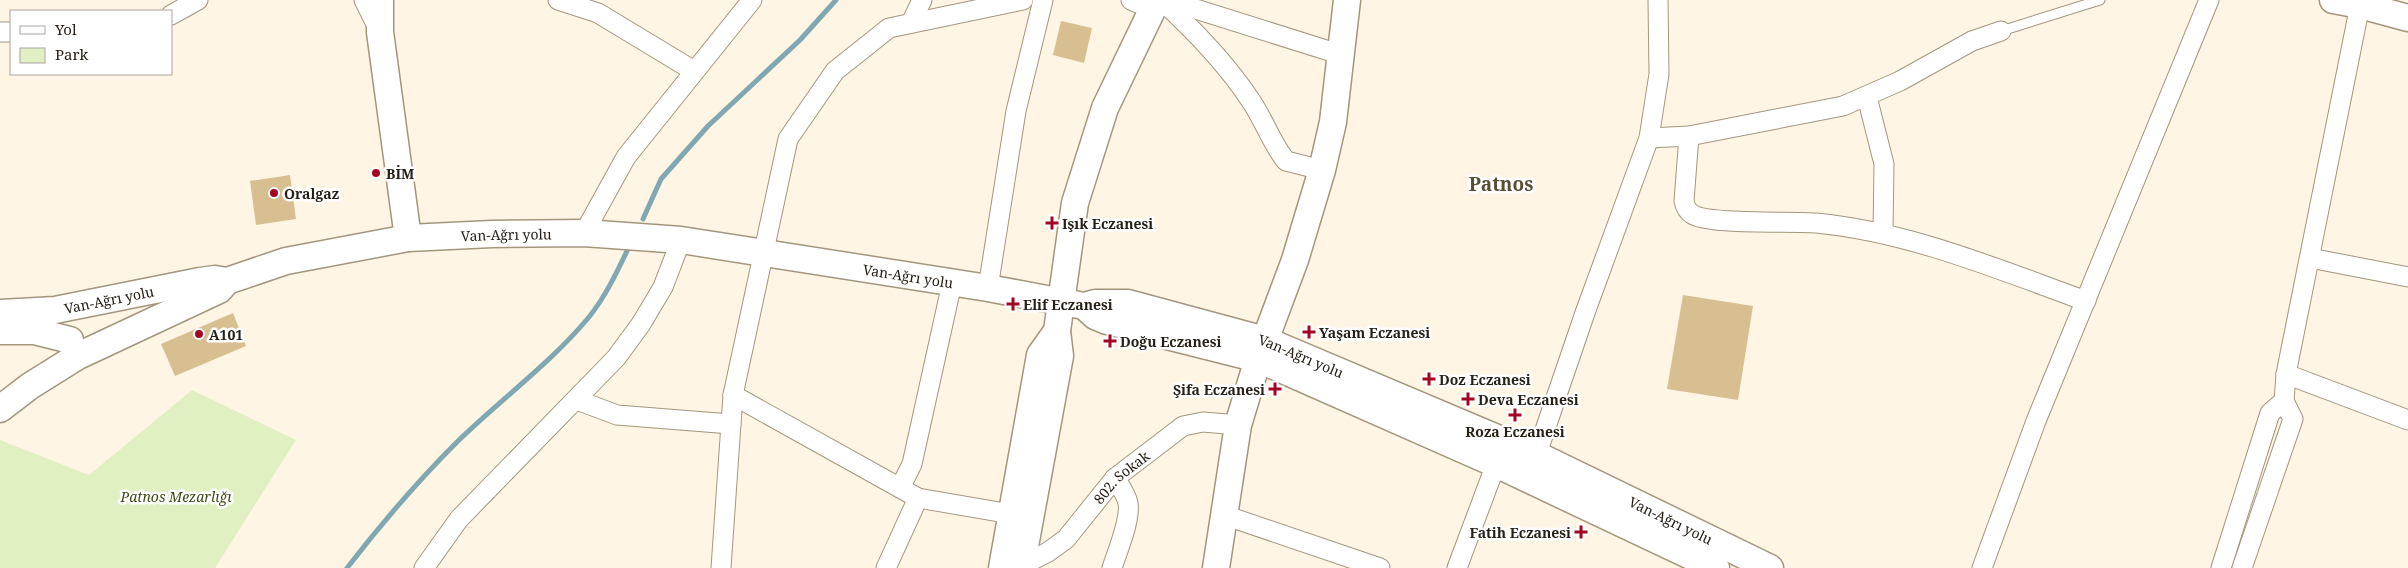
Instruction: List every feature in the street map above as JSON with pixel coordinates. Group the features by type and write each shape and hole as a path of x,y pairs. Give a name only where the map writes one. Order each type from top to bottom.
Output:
{"main road":[{"path":"380,0 380,32 408,238"},
{"path":"1216,568 1238,425 1262,349 1295,260 1322,170 1333,122 1347,0"},
{"path":"2333,0 2360,2 2408,18"},
{"path":"1014,567 1040,355 1058,331 1073,304 1078,194 1105,108 1154,2"},
{"name":"Van-Ağrı yolu","path":"0,313 55,310 200,281 227,281 286,261 408,238 584,233 681,240 764,252 988,288 1073,304 1128,303 1262,349 1537,455 1770,568"},
{"path":"0,408 30,386 74,348 219,290 227,281"},
{"path":"74,348 76,306"},
{"path":"0,331 34,331 74,348"},
{"path":"1262,349 1496,464 1716,568"}],"street":[{"path":"172,14 198,0"},
{"path":"364,0 380,32"},
{"path":"558,0 598,13 694,71"},
{"path":"584,233 626,157 752,0"},
{"path":"911,23 922,0"},
{"path":"721,568 733,395 788,139 836,71 889,28 1023,0"},
{"path":"988,288 1016,111 1043,0"},
{"path":"1528,479 1586,310 1649,138 1659,74 1658,0"},
{"path":"1982,568 2036,421 2209,0"},
{"path":"1154,2 1342,55"},
{"path":"1154,2 1196,31 1231,73 1251,102 1286,162 1322,170"},
{"path":"2242,568 2293,419 2284,401 2286,374 2360,2"},
{"path":"1649,138 1689,136 1843,106 1900,82 1972,41 2001,31"},
{"path":"1867,97 1884,164 1883,233"},
{"path":"1689,136 1684,202 1692,214 1697,217 1749,222 1818,224 1883,233 1923,243 2086,301"},
{"path":"424,568 459,518 577,400 616,358 642,324 663,287 681,240"},
{"path":"2310,258 2408,277"},
{"path":"900,488 912,464 952,282"},
{"path":"2286,374 2408,420"},
{"path":"733,395 918,498 1020,518"},
{"path":"577,400 617,415 731,424"},
{"path":"2221,568 2270,413 2284,401"},
{"name":"802. Sokak","path":"1014,567 1048,552 1066,539 1115,478 1189,423 1238,425"},
{"path":"1457,568 1496,464"},
{"path":"1112,568 1124,530 1128,505 1124,491 1115,478"},
{"path":"886,568 918,498"},
{"path":"1224,515 1380,568"}],"lane":[{"path":"2001,31 2100,0"}],"green space":[{"name":"Patnos Mezarlığı","path":"192,390 296,440 215,568 0,568 0,440 89,475"}],"building":[{"path":"1061,21 1092,28 1084,63 1053,55"},
{"path":"290,175 296,219 256,225 250,181"},
{"path":"1683,295 1753,306 1738,400 1667,389"},
{"path":"233,313 246,346 175,376 161,344"}],"waterway":[{"path":"643,219 661,179 708,126 800,40 836,0"},
{"path":"347,568 400,503 442,457 473,426 542,366 574,334 600,301 627,251"}],"place":[{"name":"BİM","path":"376,173"},
{"name":"Oralgaz","path":"274,193"},
{"name":"Işık Eczanesi","path":"1052,223"},
{"name":"Elif Eczanesi","path":"1013,304"},
{"name":"Yaşam Eczanesi","path":"1309,332"},
{"name":"A101","path":"199,334"},
{"name":"Doğu Eczanesi","path":"1110,341"},
{"name":"Doz Eczanesi","path":"1429,379"},
{"name":"Şifa Eczanesi","path":"1275,389"},
{"name":"Deva Eczanesi","path":"1468,399"},
{"name":"Roza Eczanesi","path":"1515,415"},
{"name":"Fatih Eczanesi","path":"1581,532"}],"district":[{"name":"Patnos","path":"1501,184"}]}
